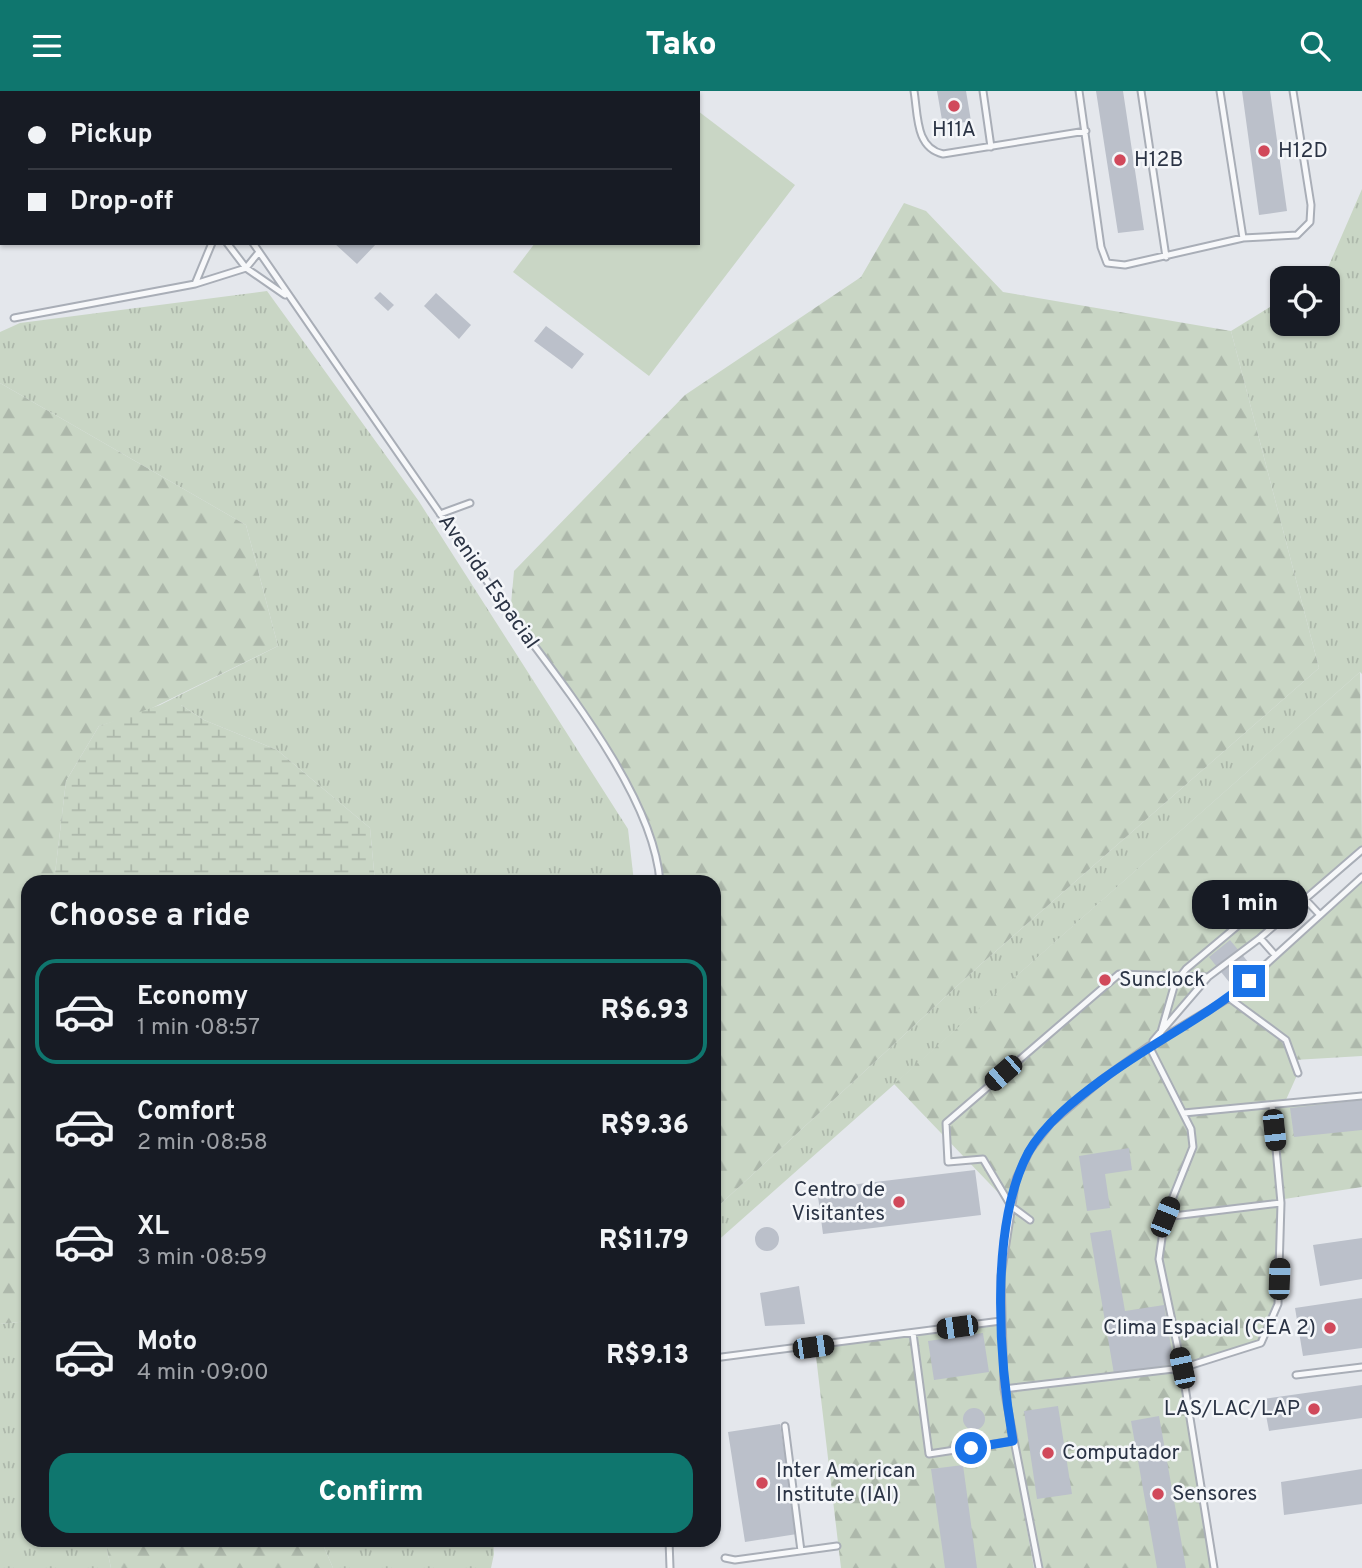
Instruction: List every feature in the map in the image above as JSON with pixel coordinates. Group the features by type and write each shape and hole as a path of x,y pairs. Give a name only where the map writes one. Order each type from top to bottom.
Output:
{"lane":[{"path":"914,91 922,138 930,150 943,154 1086,131"},
{"path":"983,91 991,147"},
{"path":"1079,91 1101,247 1107,263 1125,265 1243,238 1297,235 1310,222 1311,205 1293,91"},
{"path":"1141,91 1166,257"},
{"path":"1220,91 1243,238"},
{"path":"195,284 211,245"},
{"name":"Avenida Espacial","path":"229,245 246,268 288,296"},
{"name":"Avenida Espacial","path":"254,245 440,514 558,678 615,764 638,807 660,875"},
{"path":"14,318 195,284 246,268 259,252"},
{"path":"440,514 470,503"},
{"path":"1149,1046 1208,977 1260,938 1362,850"},
{"path":"1039,1568 1004,1389 1001,1276 1016,1179 1030,1150 1051,1123 1100,1081 1149,1046 1228,998 1362,877"},
{"path":"1305,899 1321,915"},
{"path":"1161,1032 1175,983 1180,976 1248,917 1262,910 1290,913"},
{"path":"1260,938 1275,955"},
{"path":"1030,1220 1010,1206 983,1159 948,1162 946,1123 1119,974 1208,977"},
{"path":"1228,998 1286,1040 1298,1073"},
{"path":"1149,1046 1191,1129 1193,1147 1165,1217 1159,1259 1182,1368 1214,1568"},
{"path":"1184,1113 1362,1096"},
{"path":"1004,1389 1182,1368 1261,1343 1278,1304 1281,1203 1272,1105"},
{"path":"1165,1217 1281,1203"},
{"path":"721,1357 1001,1321"},
{"path":"913,1333 929,1454 1013,1441"},
{"path":"1296,1375 1362,1367"},
{"path":"785,1426 801,1551"},
{"path":"725,1558 736,1560 837,1546"},
{"path":"668,1547 670,1568"}],"green space":[{"path":"700,113 795,185 649,376 513,272 533,245 700,245"},
{"path":"1362,189 1362,674 1360,672 721,1238 721,1204 980,965 1319,668 1231,331 1270,307 1270,336 1340,336 1340,266 1329,266"},
{"path":"904,203 926,211 1003,292 1231,331 1319,668 980,965 721,1204 721,875 659,875 654,848 623,777 578,707 510,615 514,571 685,395 861,277"},
{"path":"267,291 418,500 628,829 633,875 374,875 370,828 277,750 204,720 181,705 160,705 278,646 246,525 0,383 0,332 20,323"},
{"path":"0,383 246,525 278,646 142,713 99,726 66,781 55,875 21,875 21,1322 0,1324"},
{"path":"1360,672 1362,848 1208,977 1151,1044 1229,998 1362,879 1362,1056 1294,1060 1298,1073 1285,1102 1362,1095 1362,1187 1193,1213 1281,1203 1278,1304 1261,1343 1182,1368 1049,1385 1180,1371 1212,1568 1037,1568 1004,1389 1001,1276 1011,1206 894,1084"},
{"path":"160,705 181,705 204,720 277,750 370,828 374,875 55,875 66,781 99,726"},
{"path":"21,1322 21,1547 106,1547 111,1568 0,1568 0,1324"},
{"path":"999,1323 1002,1390 1034,1568 841,1568 815,1348"},
{"path":"106,1547 324,1547 333,1568 111,1568"},
{"path":"324,1547 494,1547 491,1568 333,1568"}],"building":[{"name":"H11A","path":"937,91 966,91 971,121 943,126"},
{"name":"H12B","path":"1096,91 1123,91 1144,230 1118,233"},
{"name":"H12D","path":"1242,91 1270,91 1287,211 1259,215"},
{"path":"336,245 375,245 357,264"},
{"path":"380,292 394,305 388,311 374,298"},
{"path":"436,293 471,325 459,339 424,306"},
{"path":"546,326 584,354 572,369 534,341"},
{"path":"1230,940 1263,980 1242,998 1209,957"},
{"path":"1362,1100 1362,1130 1294,1137 1290,1108"},
{"path":"1129,1148 1132,1170 1105,1174 1110,1208 1087,1211 1079,1156"},
{"name":"Centro de Visitantes","path":"975,1170 981,1215 823,1234 817,1189"},
{"path":"767,1227 776,1230 779,1239 776,1248 767,1251 758,1248 755,1239 758,1230"},
{"path":"1111,1230 1125,1311 1164,1305 1174,1364 1114,1374 1090,1233"},
{"path":"1362,1238 1362,1279 1320,1286 1313,1245"},
{"path":"799,1286 805,1324 765,1326 760,1293"},
{"name":"Clima Espacial (CEA 2)","path":"1362,1298 1362,1348 1303,1356 1295,1308"},
{"path":"983,1333 989,1372 934,1380 928,1341"},
{"name":"LAS/LAC/LAP","path":"1362,1385 1362,1418 1269,1431 1263,1399"},
{"name":"Computador","path":"1058,1406 1072,1494 1037,1499 1024,1411"},
{"path":"974,1408 982,1411 985,1419 982,1427 974,1430 966,1427 963,1419 966,1411"},
{"name":"Sensores","path":"1159,1416 1186,1568 1157,1568 1131,1421"},
{"name":"Inter American Institute (IAI)","path":"780,1424 797,1534 745,1542 728,1432"},
{"path":"963,1465 977,1568 945,1568 931,1469"},
{"path":"1362,1469 1362,1504 1284,1515 1281,1482"}],"place":[{"name":"H11A","path":"954,106"},
{"name":"H12D","path":"1264,151"},
{"name":"H12B","path":"1120,160"},
{"name":"Sunclock","path":"1105,980"},
{"name":"Centro de Visitantes","path":"899,1202"},
{"name":"Clima Espacial (CEA 2)","path":"1330,1328"},
{"name":"LAS/LAC/LAP","path":"1314,1409"},
{"name":"Computador","path":"1048,1453"},
{"name":"Inter American Institute (IAI)","path":"762,1483"},
{"name":"Sensores","path":"1158,1494"}],"route":[{"path":"971,1448 1013,1441 1004,1389 1001,1276 1016,1179 1030,1150 1051,1123 1100,1081 1149,1046 1228,998 1249,981"}]}
